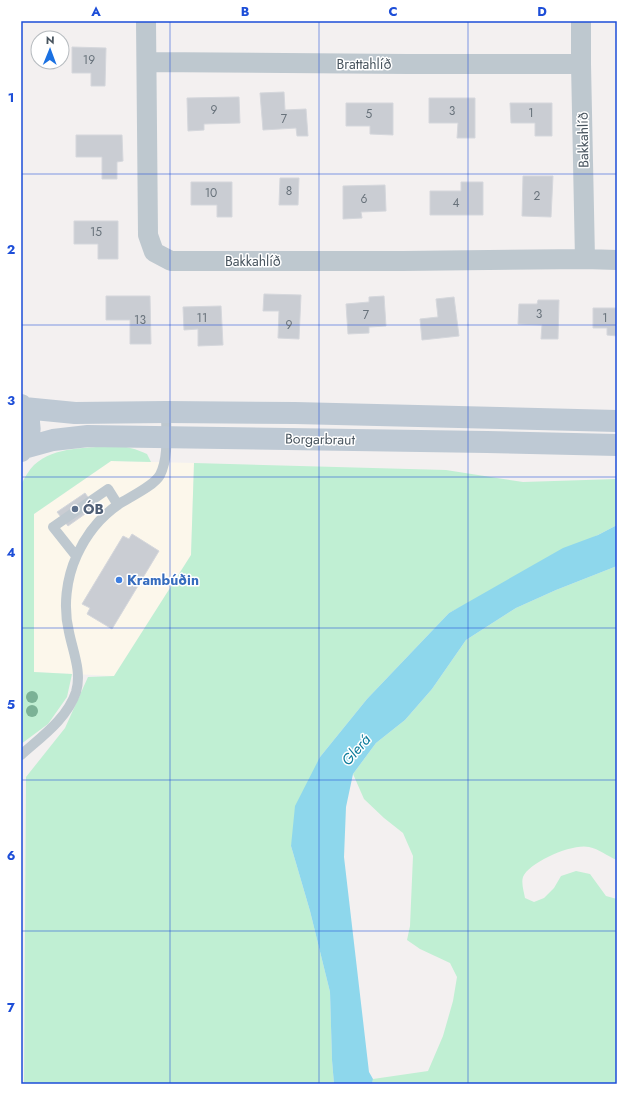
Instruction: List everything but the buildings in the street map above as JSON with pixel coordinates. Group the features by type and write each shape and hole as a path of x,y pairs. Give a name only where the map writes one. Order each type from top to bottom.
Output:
{"street":[{"name":"Bakkahlíð","path":"146,21 148,235 154,252 171,261 403,262 585,259 617,260"},
{"name":"Bakkahlíð","path":"581,21 585,259"},
{"name":"Brattahlíð","path":"147,62 581,64"},
{"name":"Borgarbraut","path":"22,407 75,413 295,413 617,421"},
{"path":"22,407 28,418 30,428 23,450"},
{"name":"Borgarbraut","path":"23,450 53,440 88,436 479,441 617,445"}],"lane":[{"path":"21,755 54,726 69,706 76,691 77,663 68,632 66,613 70,574 76,556 84,541 105,515 150,485 160,476 165,459 166,412"},
{"path":"76,556 53,526 108,489 118,505"}],"shaded area":[{"path":"111,461 194,463 191,555 114,676 34,672 34,514"}],"green space":[{"path":"114,446 127,447 143,452 147,454 151,462 111,461 34,514 34,672 72,674 67,697 48,724 21,744 22,483 34,465 52,454 72,449"},
{"path":"194,463 446,470 523,482 617,479 617,525 449,613 367,699 320,757 291,846 310,911 330,992 334,1084 24,1084 26,777 65,728 88,677 114,676 191,555"},
{"path":"617,566 617,860 593,848 573,848 552,855 534,865 527,871 522,882 525,898 534,902 544,898 554,888 561,876 576,871 590,874 606,896 617,899 617,1084 372,1084 373,1079 428,1071 443,1036 453,1001 457,977 450,963 420,949 407,940 410,926 413,856 403,833 364,799 353,774 376,743 405,720 432,689 466,640 516,608 556,590"}],"water":[{"name":"Glerá","path":"617,525 617,566 556,590 516,608 466,640 432,689 405,720 376,743 353,774 346,807 344,857 369,1072 373,1079 372,1084 334,1084 330,992 310,911 291,846 295,806 320,757 367,699 449,613 563,548 598,535"}],"place":[{"name":"ÓB","path":"75,509"},
{"name":"Krambúðin","path":"119,580"}]}
